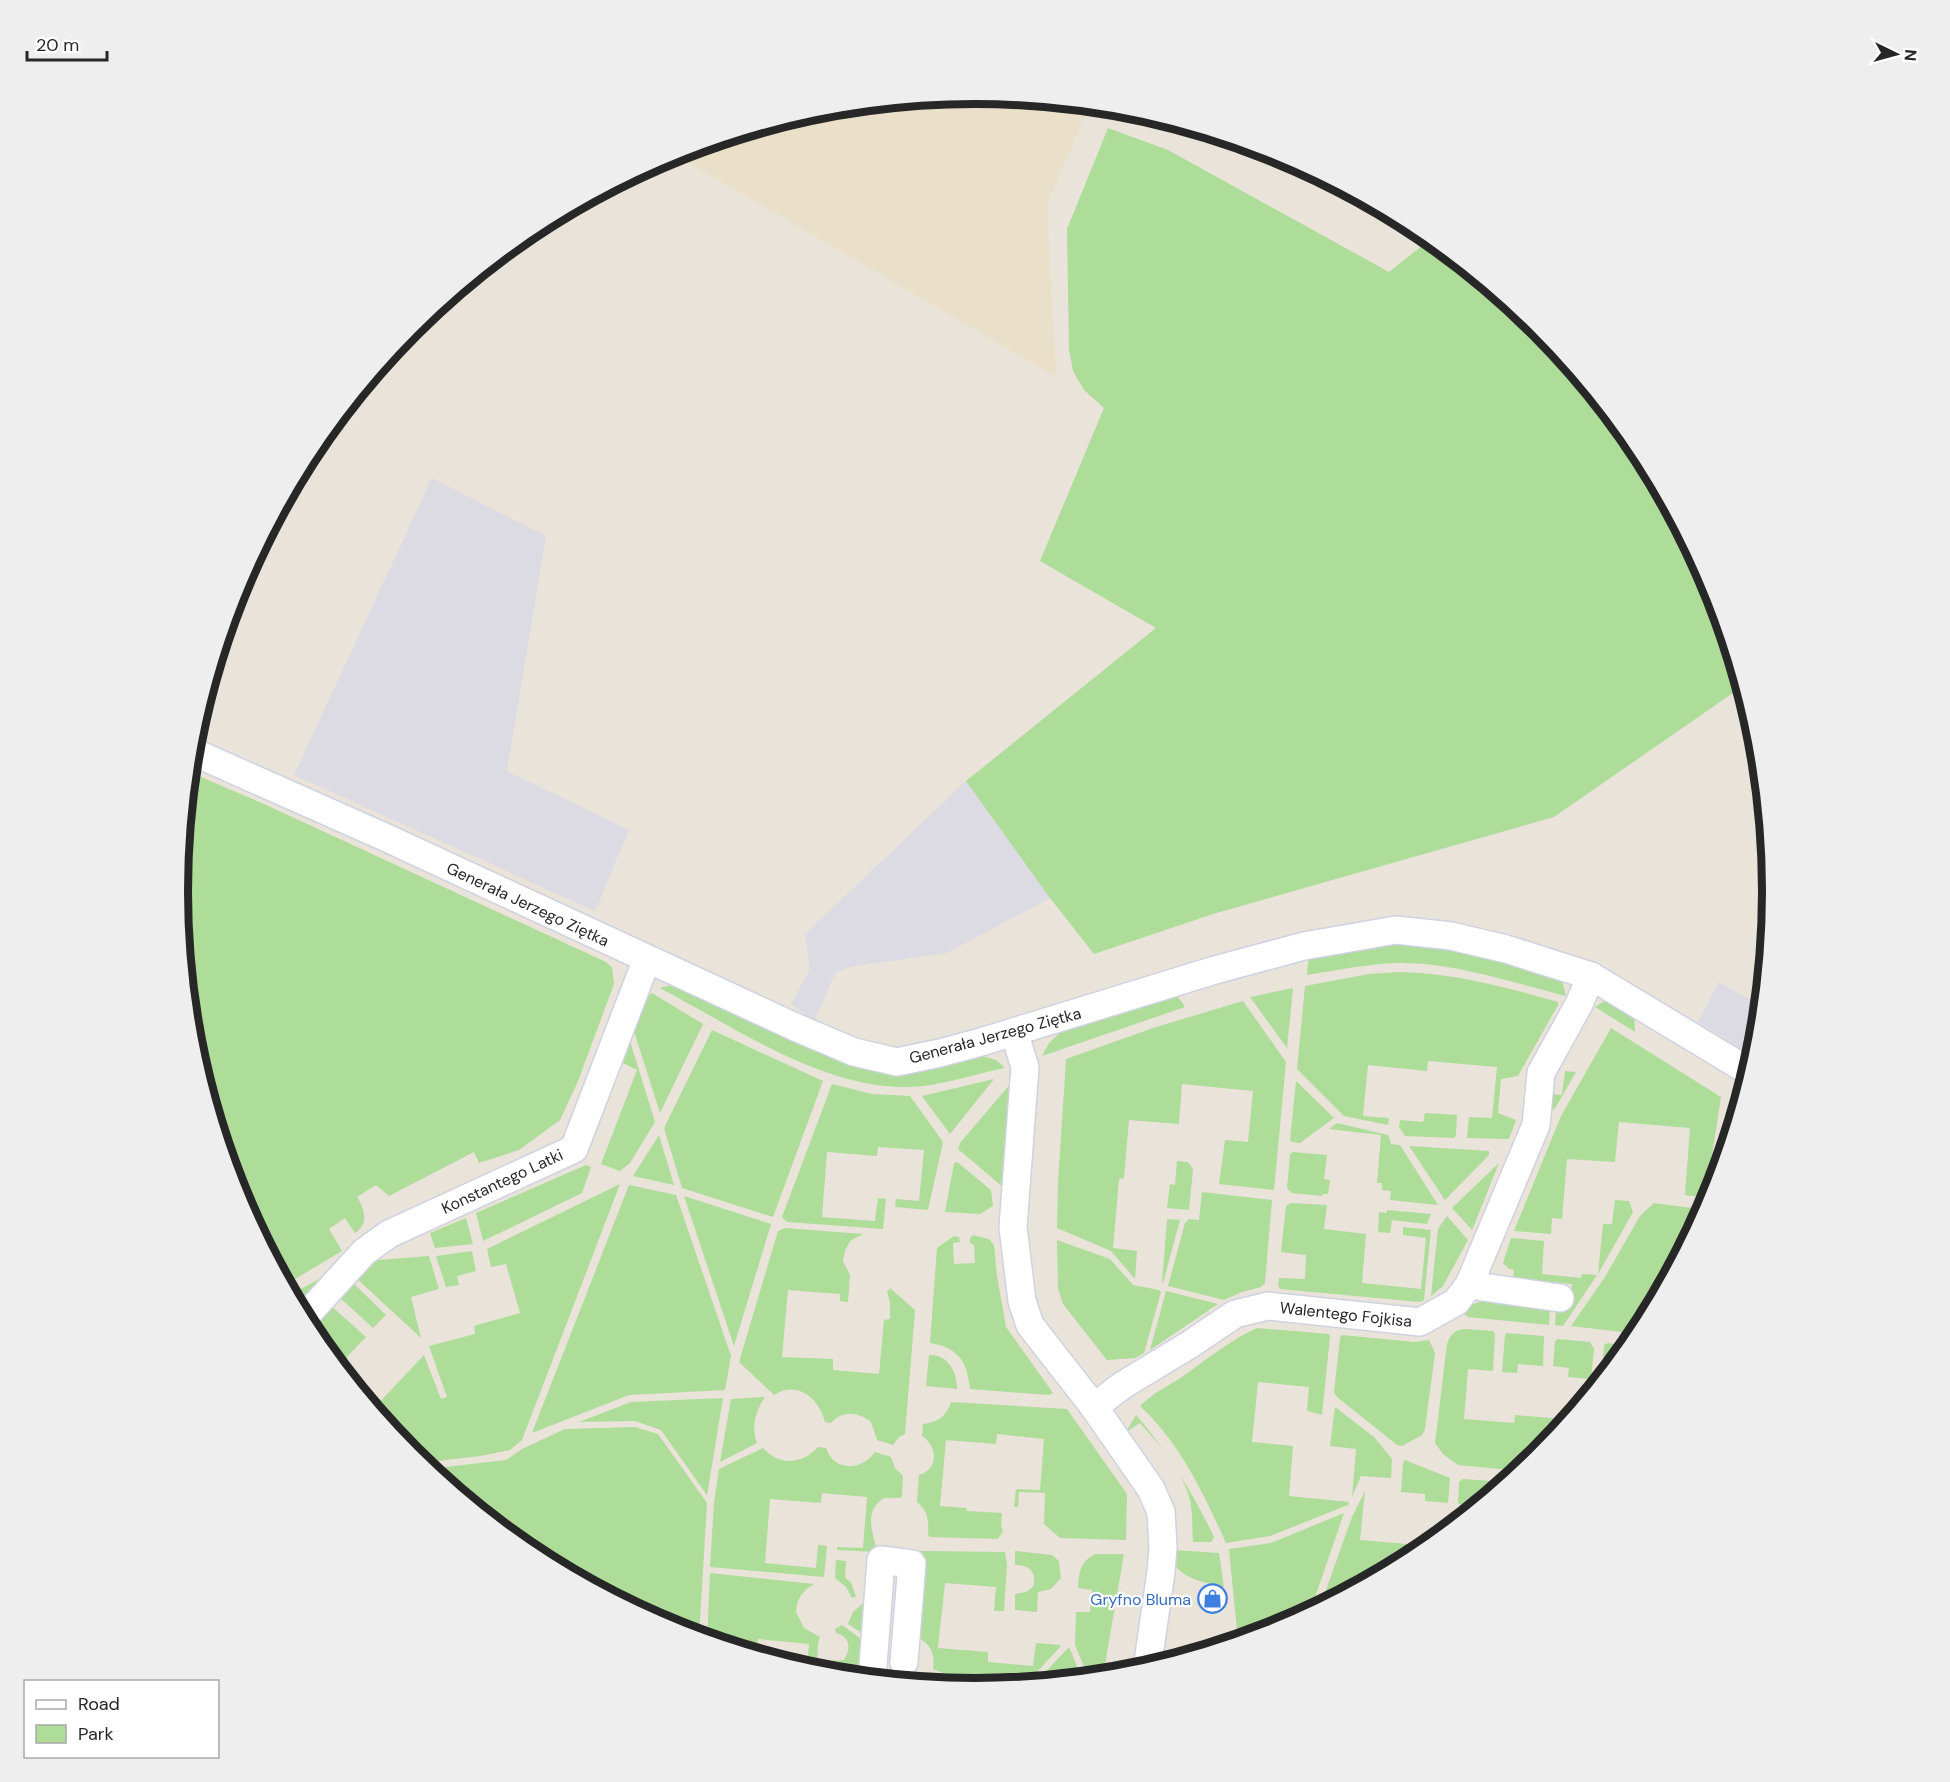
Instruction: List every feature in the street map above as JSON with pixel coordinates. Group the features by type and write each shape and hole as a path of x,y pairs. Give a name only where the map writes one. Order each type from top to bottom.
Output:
{"street":[{"name":"Generała Jerzego Ziętka","path":"200,755 795,1027 854,1052 897,1062 940,1053 1014,1032 1215,970 1304,946 1396,930 1451,936 1495,946 1591,976 1742,1067"},
{"name":"Konstantego Latki","path":"309,1312 364,1252 389,1234 574,1149 647,959"},
{"name":"Walentego Fojkisa","path":"1094,1407 1123,1385 1190,1345 1235,1314 1268,1306 1420,1322 1455,1302 1469,1285 1536,1125 1541,1073 1579,1004 1591,976"},
{"path":"1014,1032 1025,1067 1013,1227 1022,1301 1030,1325 1094,1407 1151,1489 1161,1512 1161,1572 1148,1659"},
{"path":"1469,1285 1560,1298"},
{"path":"873,1672 881,1560 912,1563 904,1662"}],"shaded area":[{"path":"975,104 1027,105 1087,112 1047,205 1056,377 683,160 771,130 872,110 923,105"},
{"path":"432,478 546,536 507,771 629,830 595,911 294,775"},
{"path":"966,781 1050,898 947,953 854,966 836,972 814,1021 791,1004 810,969 805,934"},
{"path":"1718,982 1755,1002 1746,1052 1698,1022"}],"green space":[{"path":"1108,128 1168,150 1389,272 1424,244 1494,299 1532,334 1600,412 1630,453 1657,497 1703,590 1737,690 1554,817 1213,914 1094,954 1050,898 966,781 1156,628 1040,561 1104,408 1084,390 1073,371 1069,349 1067,229"},
{"path":"196,775 264,804 606,962 612,967 614,984 578,1081 560,1120 519,1150 479,1163 474,1152 389,1196 376,1185 357,1197 362,1207 364,1221 355,1233 345,1218 329,1229 342,1251 291,1281 247,1192 229,1144 214,1095 203,1045 194,994 189,943 189,839"},
{"path":"1393,943 1438,945 1495,957 1562,981 1566,996 1483,974 1419,964 1376,965 1307,975 1309,953"},
{"path":"1399,972 1459,978 1558,1002 1518,1076 1501,1079 1498,1113 1516,1120 1509,1139 1467,1138 1469,1117 1492,1118 1497,1067 1428,1061 1427,1071 1368,1065 1363,1116 1389,1118 1388,1125 1344,1116 1297,1069 1305,986 1369,974"},
{"path":"671,985 680,986 852,1064 982,1056 996,1060 1005,1068 943,1083 907,1087 875,1085 843,1078 811,1067 748,1037 660,988"},
{"path":"1293,988 1287,1048 1250,997"},
{"path":"652,993 703,1024 660,1113 633,1028 642,1001"},
{"path":"1172,994 1179,998 1185,1007 1042,1056 1049,1043 1060,1033"},
{"path":"1608,999 1634,1013 1635,1032 1595,1007"},
{"path":"1243,1001 1286,1062 1274,1190 1219,1184 1225,1140 1248,1142 1253,1091 1182,1084 1179,1124 1129,1120 1124,1178 1119,1179 1113,1248 1137,1251 1135,1279 1111,1251 1057,1228 1066,1059 1156,1027"},
{"path":"1611,1028 1721,1097 1709,1177 1701,1197 1685,1195 1690,1128 1619,1122 1615,1162 1567,1159 1562,1219 1552,1218 1551,1234 1514,1231 1561,1116"},
{"path":"712,1030 823,1081 773,1217 682,1188 664,1128"},
{"path":"629,1038 655,1122 630,1163 620,1171 601,1164 637,1070 623,1063 622,1056"},
{"path":"1565,1071 1576,1072 1554,1110 1549,1108 1550,1094 1562,1095"},
{"path":"1736,1077 1740,1079 1736,1096"},
{"path":"994,1079 950,1134 922,1096"},
{"path":"1296,1081 1334,1118 1300,1143 1290,1140"},
{"path":"1012,1082 1003,1187 958,1149 960,1143"},
{"path":"832,1084 872,1094 910,1096 943,1142 928,1210 895,1207 896,1199 919,1201 924,1150 878,1147 877,1156 827,1152 822,1217 875,1221 878,1198 886,1199 883,1229 787,1222 782,1217"},
{"path":"1425,1113 1457,1115 1454,1138 1405,1136 1399,1127 1400,1120 1423,1122"},
{"path":"1337,1123 1388,1135 1391,1144 1400,1145 1438,1205 1390,1200 1391,1191 1382,1190 1382,1183 1377,1183 1381,1135 1329,1129"},
{"path":"659,1135 674,1185 633,1176"},
{"path":"1409,1146 1489,1151 1489,1155 1445,1200"},
{"path":"1293,1152 1327,1155 1324,1179 1330,1180 1328,1194 1322,1196 1292,1193 1287,1188 1290,1154"},
{"path":"1177,1161 1188,1162 1193,1169 1189,1210 1167,1208 1170,1184 1175,1185"},
{"path":"957,1162 991,1190 993,1206 980,1214 945,1212 954,1163"},
{"path":"1499,1163 1472,1230 1452,1208"},
{"path":"586,1165 591,1167 582,1193 483,1241 476,1213"},
{"path":"620,1184 522,1440 510,1450 433,1462 378,1404 424,1355 441,1399 447,1397 429,1346 475,1334 474,1326 520,1313 506,1264 491,1267 487,1249"},
{"path":"629,1185 676,1195 731,1356 725,1390 629,1395 532,1433"},
{"path":"1202,1192 1272,1200 1265,1283 1261,1287 1224,1300 1168,1286 1185,1223 1189,1219 1199,1220"},
{"path":"684,1196 771,1224 734,1346"},
{"path":"1615,1200 1629,1201 1633,1212 1598,1274 1603,1224 1612,1224"},
{"path":"1291,1203 1327,1205 1324,1229 1366,1234 1362,1283 1421,1289 1426,1238 1403,1235 1403,1227 1431,1230 1424,1300 1420,1302 1280,1289 1279,1278 1305,1279 1306,1255 1281,1252 1286,1206"},
{"path":"1654,1203 1695,1209 1657,1285 1627,1333 1571,1326 1605,1277 1640,1216"},
{"path":"1387,1210 1431,1214 1427,1224 1392,1220 1390,1233 1378,1232 1379,1212 1387,1213"},
{"path":"1447,1216 1468,1240 1443,1286 1431,1296 1438,1229"},
{"path":"466,1218 473,1244 435,1248 430,1233"},
{"path":"1167,1219 1180,1220 1162,1283"},
{"path":"785,1228 863,1234 850,1241 845,1251 843,1261 850,1275 848,1302 840,1301 840,1294 788,1290 782,1357 833,1359 833,1370 879,1374 884,1320 890,1319 890,1302 887,1292 890,1288 915,1310 905,1434 899,1437 893,1445 877,1440 871,1422 861,1416 846,1414 831,1423 825,1422 818,1406 806,1394 791,1390 774,1395 739,1362 778,1231"},
{"path":"973,1235 989,1239 994,1245 1006,1327 1053,1393 1049,1395 970,1389 966,1370 959,1357 948,1348 930,1343 937,1248 954,1236 959,1237 960,1242 953,1243 954,1264 975,1263 974,1245 970,1243"},
{"path":"1511,1238 1544,1241 1542,1274 1581,1278 1582,1274 1597,1275 1563,1326 1555,1325 1556,1307 1568,1308 1572,1284 1513,1278 1514,1270 1509,1269 1503,1263"},
{"path":"1057,1240 1110,1259 1133,1285 1161,1292 1144,1353 1135,1358 1107,1360 1063,1304 1058,1289"},
{"path":"472,1251 476,1271 457,1276 459,1285 446,1287 436,1256"},
{"path":"429,1256 439,1289 411,1297 421,1338 354,1276 367,1261"},
{"path":"321,1278 325,1283 305,1305 297,1291"},
{"path":"350,1280 386,1315 373,1328 337,1295"},
{"path":"1166,1291 1218,1304 1150,1350"},
{"path":"1483,1301 1550,1307 1549,1325 1468,1317 1459,1309"},
{"path":"329,1304 366,1337 343,1361 315,1320"},
{"path":"1257,1328 1329,1334 1322,1415 1307,1411 1309,1387 1258,1382 1252,1442 1293,1446 1289,1496 1349,1502 1348,1505 1270,1536 1226,1543 1190,1470 1167,1436 1140,1406 1155,1393 1228,1344"},
{"path":"1458,1330 1493,1331 1495,1334 1493,1371 1468,1369 1464,1419 1514,1423 1515,1415 1559,1419 1508,1470 1458,1465 1443,1454 1435,1443 1447,1344 1453,1333"},
{"path":"1507,1333 1544,1336 1543,1366 1518,1364 1517,1373 1502,1372"},
{"path":"1342,1335 1414,1342 1429,1340 1435,1353 1425,1429 1422,1435 1402,1446 1397,1445 1337,1397 1334,1392"},
{"path":"1558,1339 1590,1342 1594,1349 1591,1379 1568,1377 1569,1368 1553,1366 1555,1341"},
{"path":"1608,1343 1619,1345 1603,1366 1604,1345"},
{"path":"929,1355 936,1355 950,1365 957,1389 926,1386"},
{"path":"765,1397 755,1419 754,1431 757,1443 720,1462 731,1399"},
{"path":"723,1398 707,1495 661,1430 635,1421 579,1422 631,1402"},
{"path":"951,1402 1067,1409 1127,1494 1126,1540 1060,1538 1044,1524 1045,1493 1019,1492 1018,1507 1014,1507 1016,1489 1040,1490 1044,1439 997,1434 996,1444 946,1440 940,1506 966,1508 967,1511 1002,1513 1003,1531 998,1539 930,1537 926,1513 917,1502 919,1475 926,1472 934,1457 931,1445 922,1436 923,1424 941,1418"},
{"path":"1335,1407 1374,1437 1392,1459 1391,1478 1361,1476 1352,1497 1356,1449 1330,1446"},
{"path":"1136,1415 1167,1456 1140,1423 1126,1432"},
{"path":"635,1427 658,1434 707,1503 700,1629 627,1597 537,1546 496,1516 439,1468 506,1460 522,1449 565,1429"},
{"path":"818,1447 826,1448 835,1461 849,1466 863,1463 875,1452 891,1457 895,1468 903,1476 901,1498 884,1498 873,1510 871,1524 877,1552 837,1550 837,1547 863,1548 867,1497 822,1493 821,1503 770,1499 765,1563 816,1568 818,1545 827,1546 824,1577 710,1567 714,1503 719,1469 763,1448 776,1458 790,1461 805,1457"},
{"path":"1405,1460 1450,1478 1448,1503 1425,1501 1425,1494 1401,1492"},
{"path":"1178,1471 1214,1537 1211,1542 1193,1542 1190,1500"},
{"path":"1463,1479 1496,1481 1467,1505 1458,1504 1459,1482"},
{"path":"1365,1491 1360,1540 1415,1545 1369,1573 1324,1597 1352,1517"},
{"path":"1344,1513 1314,1601 1237,1634 1229,1549 1271,1543"},
{"path":"1173,1550 1219,1553 1224,1587 1197,1580 1179,1570 1173,1560"},
{"path":"919,1551 1005,1552 1007,1565 1004,1611 994,1611 996,1587 945,1583 938,1648 988,1652 988,1662 1033,1666 1036,1643 1061,1645 1033,1676 954,1678 933,1669 934,1663 930,1648 923,1641 913,1637"},
{"path":"1015,1551 1052,1555 1059,1561 1061,1578 1051,1589 1038,1592 1037,1612 1015,1610 1015,1594 1026,1592 1033,1587 1034,1577 1031,1570 1025,1566 1015,1565"},
{"path":"1095,1554 1124,1554 1104,1667 1086,1671 1075,1645 1076,1612 1090,1612 1092,1590 1078,1588 1078,1582 1083,1564"},
{"path":"836,1560 846,1561 845,1577 851,1583 856,1596 852,1598 846,1587 835,1578"},
{"path":"710,1573 814,1584 801,1596 796,1612 804,1628 820,1637 817,1662 808,1660 809,1644 758,1639 757,1648 707,1632"},
{"path":"869,1598 869,1638 848,1624 853,1612"},
{"path":"842,1625 869,1645 867,1671 828,1664 828,1661 844,1660 849,1648 845,1637 836,1633 835,1629"},
{"path":"1069,1647 1079,1672 1042,1676"}],"place":[{"name":"Gryfno Bluma","path":"1212,1599"}]}
